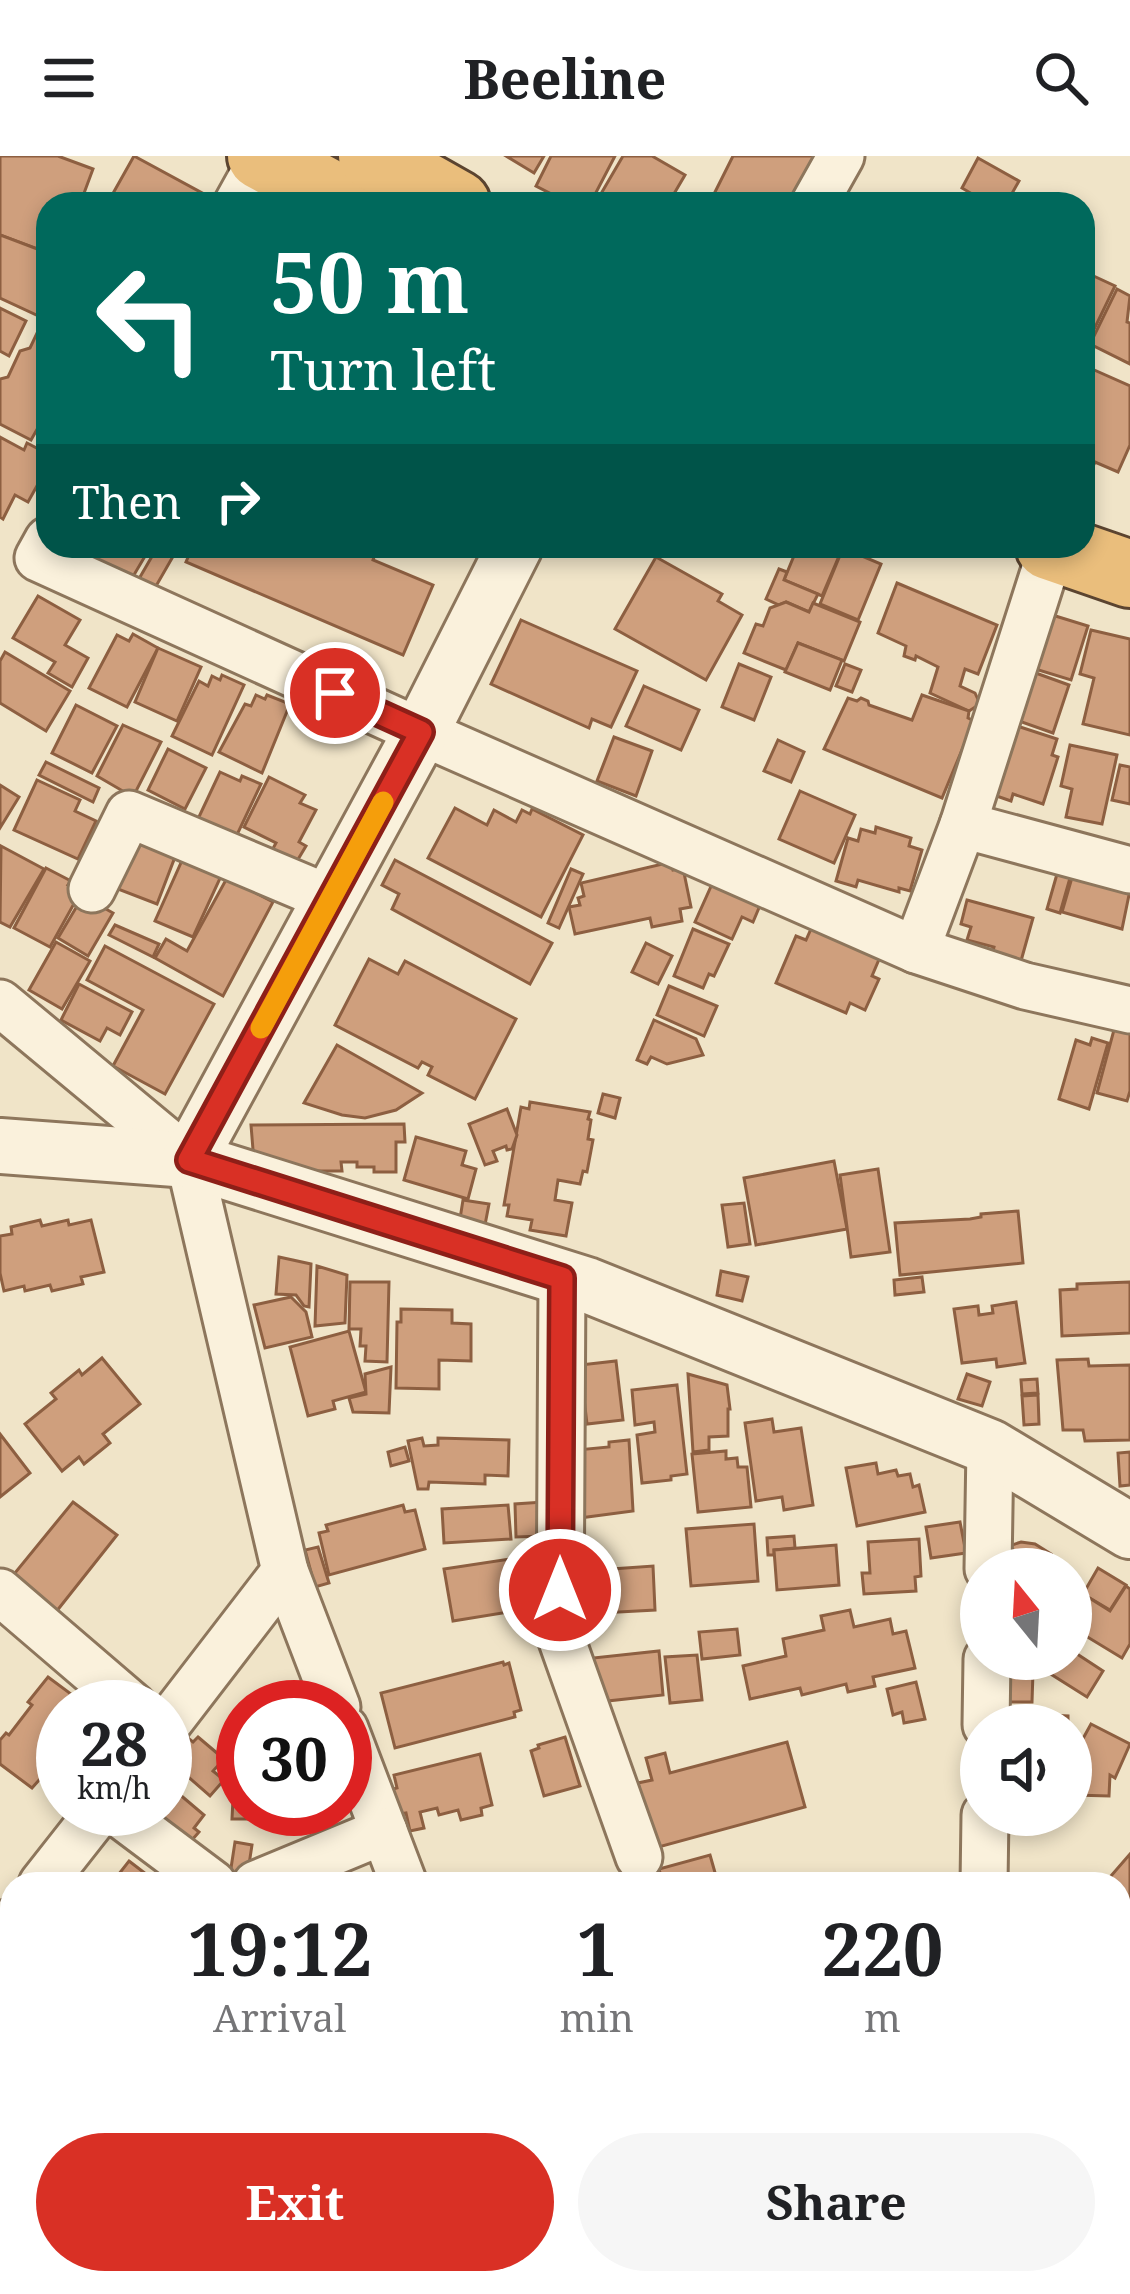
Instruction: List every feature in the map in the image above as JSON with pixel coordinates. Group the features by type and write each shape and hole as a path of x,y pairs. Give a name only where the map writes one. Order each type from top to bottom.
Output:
{"highway":[{"path":"262,156 327,192"},
{"path":"372,156 436,192"},
{"path":"1095,519 1130,529"},
{"path":"1085,558 1130,574"}],"street":[{"path":"243,192 262,156"},
{"path":"821,192 841,156"},
{"path":"38,558 916,950 1025,986 1130,1010"},
{"path":"189,1160 421,732 508,558"},
{"path":"916,950 963,825 1047,558"},
{"path":"92,889 129,814 331,899"},
{"path":"963,825 1130,870"},
{"path":"0,1003 189,1160 285,1571 327,1680"},
{"path":"0,1146 189,1160 608,1293 990,1447 1130,1531"},
{"path":"562,1278 560,1635 639,1857"},
{"path":"988,1548 990,1447"},
{"path":"192,1692 285,1571"},
{"path":"0,1592 103,1680"},
{"path":"372,1800 399,1872"},
{"path":"285,1872 384,1831"},
{"path":"51,1872 80,1836"},
{"path":"149,1836 197,1872"},
{"path":"984,1872 985,1836"}],"building":[{"path":"0,156 58,156 93,169 84,192 36,192 36,248 0,235"},
{"path":"134,156 200,192 114,192"},
{"path":"506,156 544,156 534,173"},
{"path":"551,156 615,156 596,192 548,192 536,186"},
{"path":"623,156 652,156 685,175 675,192 602,192"},
{"path":"733,156 821,156 802,192 715,192"},
{"path":"978,158 1019,181 1013,192 962,188"},
{"path":"0,235 36,248 36,315 0,298"},
{"path":"1095,277 1115,286 1095,327"},
{"path":"1117,289 1130,296 1130,364 1095,346 1095,334"},
{"path":"0,308 26,321 9,356 0,351"},
{"path":"36,335 36,431 31,440 0,424 0,379 8,377 20,351 30,348"},
{"path":"1095,370 1130,386 1130,445 1118,472 1095,462"},
{"path":"0,437 24,450 27,443 36,448 36,488 28,502 15,495 3,519"},
{"path":"84,558 144,558 128,585"},
{"path":"151,558 172,558 152,593 136,584"},
{"path":"188,558 374,558 433,585 403,655 186,562"},
{"path":"655,558 722,594 718,601 742,615 706,680 615,629"},
{"path":"793,558 838,558 822,596 784,580"},
{"path":"839,558 867,558 881,564 858,620 820,604"},
{"path":"779,569 787,572 784,580 818,594 809,612 766,599"},
{"path":"897,583 997,625 978,674 965,669 960,686 975,693 980,704 969,711 930,693 938,667 916,656 915,660 904,656 906,646 878,633"},
{"path":"38,596 80,620 65,645 88,658 72,687 48,673 55,662 13,638"},
{"path":"786,602 809,612 813,603 860,622 844,661 798,643 786,670 744,653 756,624 763,626 770,608"},
{"path":"1049,614 1088,626 1071,680 1032,668"},
{"path":"521,620 637,671 611,727 592,719 589,728 491,684"},
{"path":"1091,630 1130,639 1130,735 1083,724 1094,678 1080,674"},
{"path":"133,634 158,648 127,707 89,688 117,635 129,641"},
{"path":"798,643 842,660 830,690 785,672"},
{"path":"158,648 201,667 177,721 135,702"},
{"path":"5,652 70,691 46,731 0,703 0,661"},
{"path":"739,664 771,677 754,720 722,707"},
{"path":"845,664 861,670 852,692 836,686"},
{"path":"1033,672 1069,685 1053,733 1016,720"},
{"path":"222,675 244,685 212,755 172,736 199,681 208,686 212,676 220,680"},
{"path":"644,686 699,710 681,750 626,726"},
{"path":"256,695 290,704 262,773 219,752 245,704 251,706"},
{"path":"922,695 969,711 968,718 974,721 942,798 824,749 848,698 861,698 912,720"},
{"path":"76,705 117,726 92,773 52,753"},
{"path":"1011,724 1057,739 1052,755 1058,757 1043,804 1013,794 1011,801 988,793"},
{"path":"123,725 161,742 133,797 97,776"},
{"path":"614,737 652,751 636,796 597,781"},
{"path":"778,740 804,752 791,782 764,771"},
{"path":"1070,745 1117,755 1102,824 1066,817 1072,789 1061,786"},
{"path":"168,749 206,768 185,809 148,790"},
{"path":"46,762 99,788 93,802 39,775"},
{"path":"1120,765 1130,767 1130,804 1112,800"},
{"path":"220,772 261,784 235,839 197,821"},
{"path":"269,777 305,795 300,803 316,810 299,842 306,846 297,861 269,856 276,843 244,827"},
{"path":"37,780 80,800 75,811 96,821 78,859 14,830"},
{"path":"0,785 19,797 0,828"},
{"path":"800,791 855,815 834,863 779,839"},
{"path":"455,808 487,825 494,810 516,822 522,810 530,814 532,809 583,835 541,917 428,858"},
{"path":"876,827 911,838 909,846 922,850 910,891 858,880 856,887 836,881 848,838 858,841 861,829 875,833"},
{"path":"129,839 175,857 157,904 110,886"},
{"path":"1,846 44,869 10,927 0,922"},
{"path":"184,856 222,874 193,937 155,921"},
{"path":"395,860 552,943 530,984 392,909 399,894 382,885"},
{"path":"671,862 673,870 683,868 691,907 680,909 682,921 652,927 650,918 575,934 569,907 580,905 581,883"},
{"path":"46,868 81,891 50,947 14,928"},
{"path":"571,869 583,874 559,928 548,923"},
{"path":"1057,874 1070,878 1060,913 1047,909"},
{"path":"1073,874 1130,890 1122,929 1062,912"},
{"path":"227,878 273,902 223,996 155,958 166,939 187,951"},
{"path":"713,882 761,903 753,922 742,917 732,939 695,922"},
{"path":"83,896 113,913 88,956 58,938"},
{"path":"967,900 1033,918 1019,968 992,955 994,947 967,940 971,927 961,924"},
{"path":"115,925 159,944 153,957 109,935"},
{"path":"693,929 729,944 703,988 674,976"},
{"path":"811,929 880,957 872,976 879,979 865,1010 850,1003 846,1013 776,983 796,936 806,940"},
{"path":"56,942 90,961 62,1009 29,990"},
{"path":"646,943 672,956 658,984 632,972"},
{"path":"105,946 214,1004 165,1094 113,1066 143,1010 87,980"},
{"path":"369,959 398,974 405,961 516,1019 475,1099 428,1075 432,1067 422,1062 418,1068 335,1025"},
{"path":"79,984 132,1012 120,1035 107,1028 100,1041 61,1020"},
{"path":"669,986 717,1006 704,1036 657,1015"},
{"path":"654,1020 696,1039 703,1055 667,1064 651,1057 647,1064 637,1060"},
{"path":"1115,1026 1130,1030 1127,1101 1097,1093"},
{"path":"1092,1038 1108,1043 1089,1109 1059,1099 1076,1040 1090,1045"},
{"path":"337,1045 422,1093 396,1110 365,1118 304,1103"},
{"path":"603,1094 620,1098 615,1118 598,1113"},
{"path":"530,1102 590,1112 588,1139 593,1140 587,1172 583,1171 580,1184 558,1180 555,1200 572,1203 566,1236 530,1230 532,1220 507,1216 509,1205 504,1205 521,1107 529,1109"},
{"path":"507,1109 517,1135 512,1149 506,1146 493,1151 497,1161 485,1165 469,1124"},
{"path":"404,1124 405,1142 396,1142 396,1172 374,1172 374,1167 357,1167 357,1162 341,1162 342,1171 289,1171 254,1162 251,1125"},
{"path":"416,1137 466,1151 462,1165 476,1169 468,1199 404,1180"},
{"path":"834,1161 847,1229 756,1245 744,1178"},
{"path":"878,1169 890,1252 851,1257 840,1175"},
{"path":"463,1200 489,1204 484,1230 459,1225"},
{"path":"744,1203 750,1244 728,1247 722,1205"},
{"path":"1018,1211 1023,1263 900,1275 895,1223"},
{"path":"40,1220 42,1226 91,1220 104,1272 81,1277 83,1284 52,1291 50,1285 4,1291 0,1236 12,1234 11,1227"},
{"path":"279,1257 311,1264 309,1307 296,1295 276,1294"},
{"path":"317,1266 347,1275 345,1323 315,1326"},
{"path":"721,1271 748,1277 742,1301 717,1295"},
{"path":"922,1277 924,1292 895,1295 894,1280"},
{"path":"350,1282 389,1282 387,1362 365,1361 361,1329 349,1329"},
{"path":"1130,1282 1130,1333 1062,1336 1060,1290 1077,1289 1077,1284"},
{"path":"291,1297 306,1312 312,1337 265,1348 254,1305"},
{"path":"1016,1302 1025,1363 997,1367 996,1359 962,1363 954,1309 978,1306 979,1315 993,1313 992,1306"},
{"path":"401,1309 452,1310 452,1323 471,1324 471,1361 439,1360 439,1389 396,1388"},
{"path":"349,1331 366,1392 333,1401 335,1409 308,1416 290,1347"},
{"path":"102,1358 140,1404 103,1434 110,1443 84,1464 79,1457 62,1471 25,1424 56,1399 51,1393"},
{"path":"1088,1359 1089,1366 1130,1365 1130,1440 1085,1441 1083,1430 1063,1430 1057,1360"},
{"path":"616,1361 623,1420 587,1424 580,1365"},
{"path":"391,1367 389,1413 353,1412 349,1398 366,1394 365,1374"},
{"path":"688,1374 727,1385 728,1436 709,1437 709,1450 693,1452"},
{"path":"967,1374 990,1382 982,1406 958,1399"},
{"path":"1037,1379 1038,1393 1022,1394 1021,1380"},
{"path":"677,1385 687,1474 642,1483 637,1435 655,1432 654,1422 635,1425 632,1390"},
{"path":"1038,1395 1039,1424 1024,1425 1022,1396"},
{"path":"772,1419 774,1432 801,1428 813,1505 784,1510 782,1497 756,1501 745,1423"},
{"path":"0,1434 30,1473 0,1497"},
{"path":"422,1438 424,1446 438,1445 438,1438 509,1440 508,1476 485,1475 485,1484 429,1482 428,1489 418,1489 408,1441"},
{"path":"629,1440 633,1511 572,1519 566,1451"},
{"path":"405,1447 409,1461 391,1466 388,1452"},
{"path":"726,1451 726,1459 737,1458 738,1467 747,1467 751,1507 698,1512 692,1454"},
{"path":"1130,1452 1130,1485 1120,1486 1118,1453"},
{"path":"876,1463 878,1474 896,1470 898,1476 910,1474 913,1487 919,1485 925,1512 857,1526 846,1468"},
{"path":"73,1502 117,1535 52,1617 10,1579"},
{"path":"543,1502 543,1536 516,1537 515,1504"},
{"path":"403,1505 405,1512 415,1510 425,1549 329,1575 319,1533 328,1531 326,1525"},
{"path":"508,1505 511,1539 444,1543 442,1509"},
{"path":"960,1522 965,1548 960,1548 960,1554 931,1558 926,1527"},
{"path":"754,1524 758,1581 691,1586 686,1529"},
{"path":"794,1536 795,1548 768,1555 767,1538"},
{"path":"919,1539 921,1576 915,1577 916,1591 864,1594 862,1573 870,1573 868,1542"},
{"path":"1021,1542 1041,1548 1011,1548"},
{"path":"836,1545 839,1585 777,1590 774,1550"},
{"path":"318,1547 329,1583 315,1587 305,1550"},
{"path":"524,1557 534,1586 529,1586 533,1608 453,1621 444,1569"},
{"path":"653,1566 655,1610 601,1613 598,1570"},
{"path":"1098,1568 1126,1585 1110,1610 1092,1599 1092,1578"},
{"path":"570,1574 597,1574 598,1612 571,1612"},
{"path":"1126,1586 1130,1589 1130,1644 1122,1658 1092,1640 1092,1600 1110,1611"},
{"path":"850,1610 854,1627 890,1619 893,1634 906,1631 915,1668 873,1677 875,1686 848,1692 846,1684 802,1695 800,1688 750,1699 743,1666 786,1656 783,1639 824,1630 821,1616"},
{"path":"737,1629 740,1655 702,1659 699,1632"},
{"path":"659,1651 663,1695 598,1702 593,1658"},
{"path":"697,1655 702,1700 670,1703 665,1657"},
{"path":"509,1663 521,1710 514,1712 515,1717 395,1748 381,1693"},
{"path":"1092,1664 1103,1671 1087,1697 1060,1680 1092,1680"},
{"path":"1008,1680 1033,1680 1032,1702 1008,1702"},
{"path":"916,1682 925,1719 904,1723 902,1712 893,1715 887,1689"},
{"path":"36,1692 36,1783 32,1788 0,1764 0,1740 32,1705 28,1702"},
{"path":"1092,1725 1130,1744 1115,1778 1110,1775 1109,1796 1092,1796"},
{"path":"198,1737 216,1752 216,1789 210,1796 192,1780 193,1742"},
{"path":"565,1737 580,1786 544,1796 531,1751"},
{"path":"787,1742 805,1807 655,1848 638,1783 652,1780 646,1758 665,1753 670,1773"},
{"path":"480,1754 492,1805 481,1808 482,1815 461,1820 458,1810 439,1815 437,1808 420,1812 424,1828 410,1831 406,1813 399,1814 394,1775"},
{"path":"192,1805 204,1815 194,1828 199,1832 184,1849 170,1836 192,1836"},
{"path":"235,1842 252,1845 248,1872 230,1872"},
{"path":"1130,1854 1130,1872 1114,1872"},
{"path":"710,1855 715,1872 660,1872"},
{"path":"129,1861 143,1872 120,1872"}],"slow traffic":[{"path":"261,1028 383,802"}],"route":[{"path":"335,693 421,732 189,1160 562,1278 560,1590"}]}
